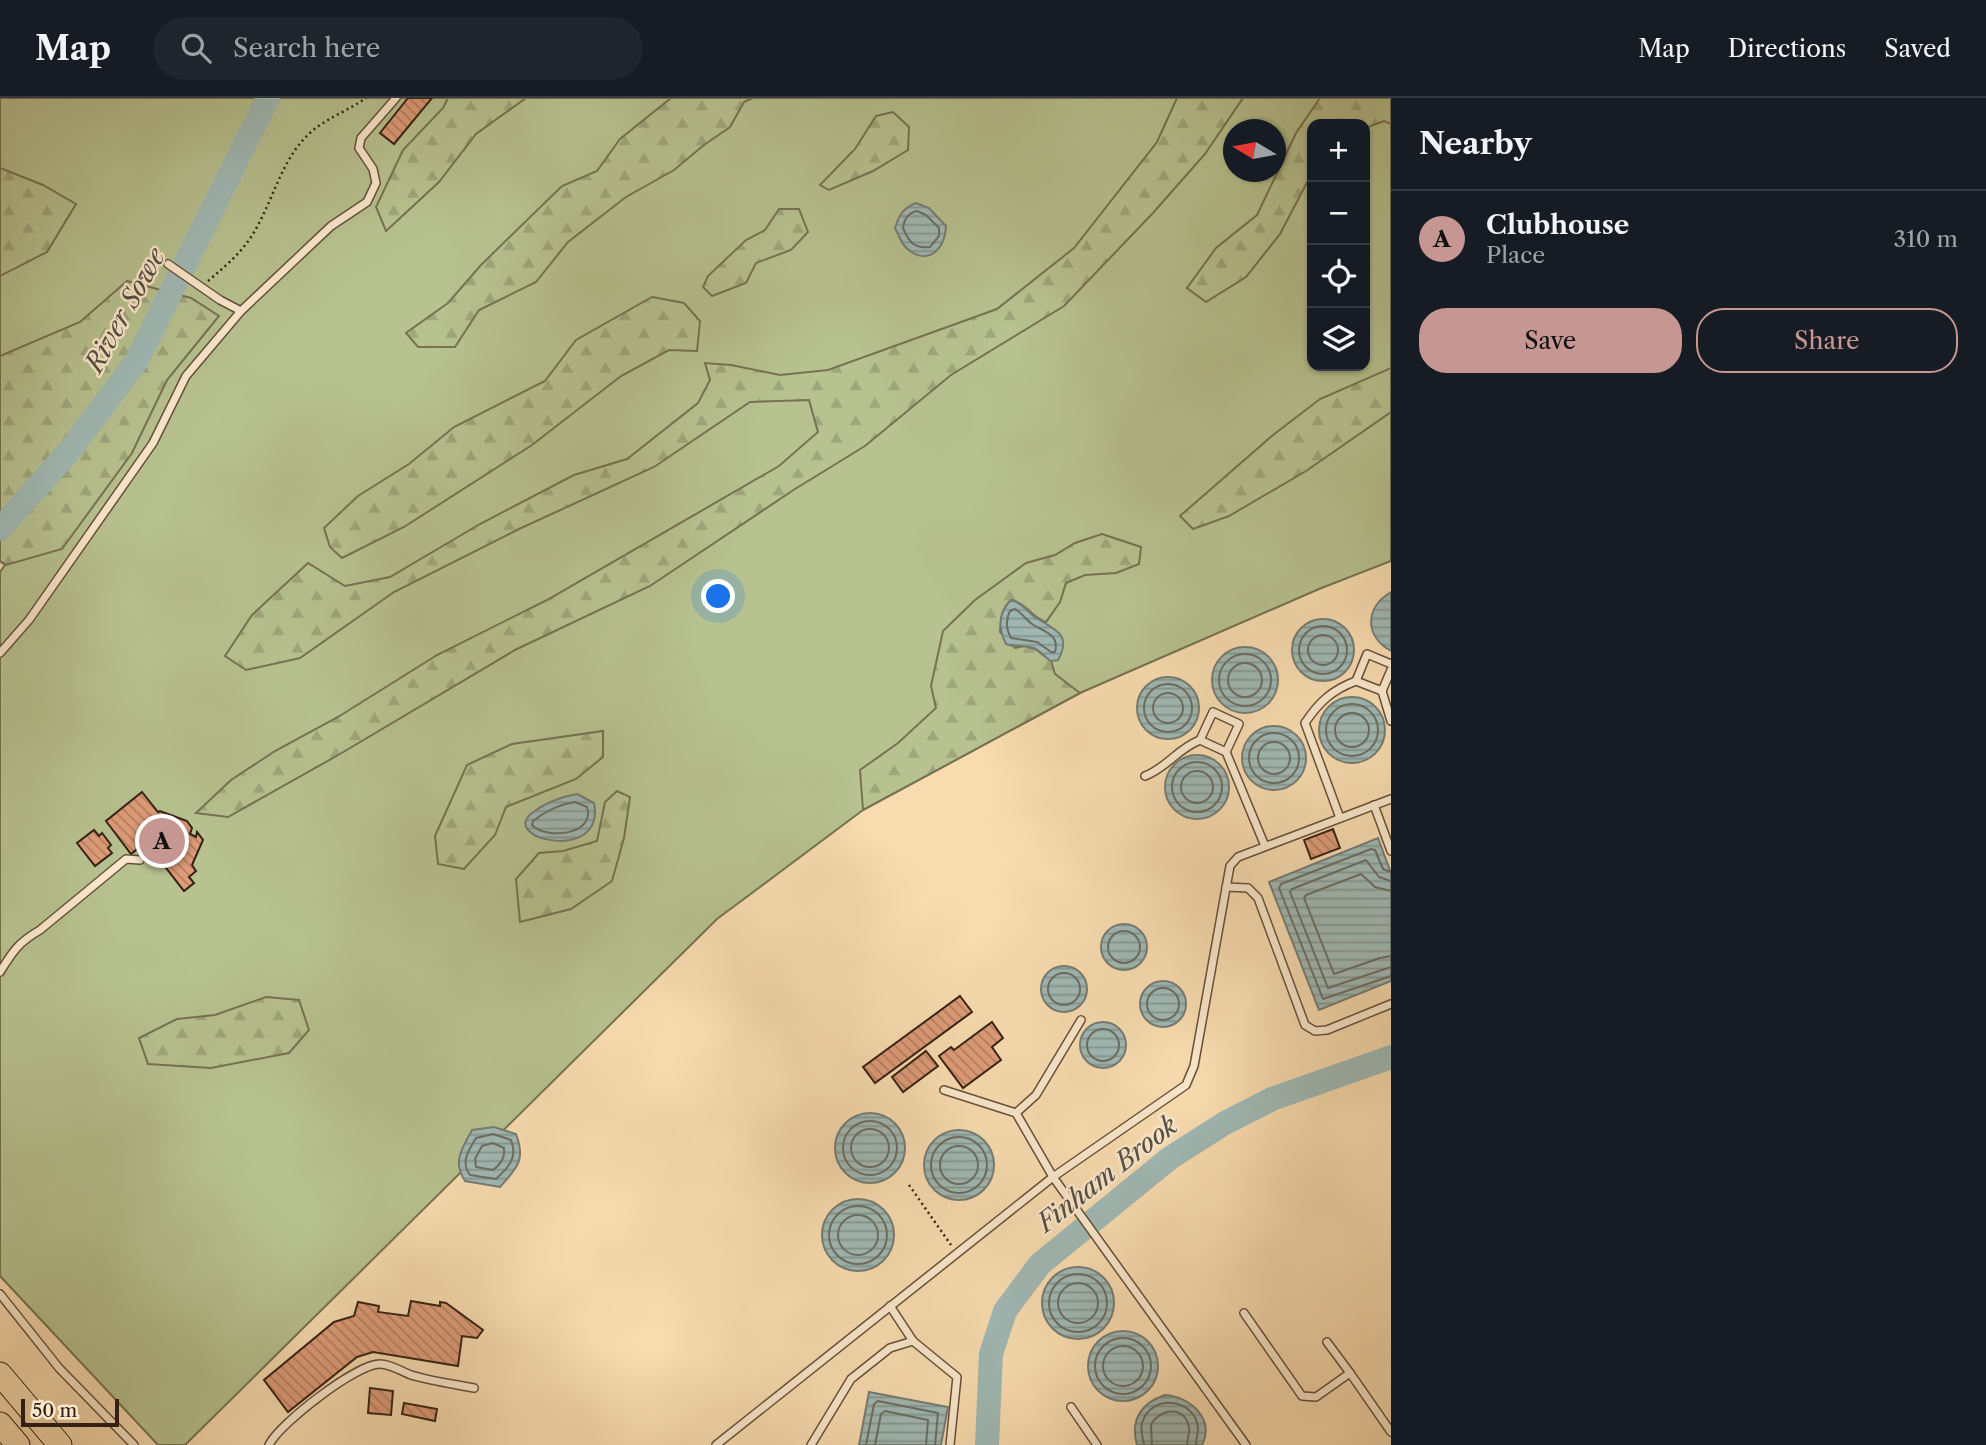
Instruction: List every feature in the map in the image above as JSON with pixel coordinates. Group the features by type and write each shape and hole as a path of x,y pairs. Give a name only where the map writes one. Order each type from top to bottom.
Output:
{"highway":[{"path":"0,1374 60,1445"},
{"path":"0,1424 18,1445"}],"lane":[{"path":"0,653 29,620 153,443 186,376 241,311 331,226 367,202 376,183 373,169 359,148 361,138 396,98"},
{"path":"168,264 220,300 241,311"},
{"path":"1356,681 1367,654 1391,664"},
{"path":"1391,670 1382,691 1391,721"},
{"path":"1340,818 1305,723 1324,698 1341,687 1356,681 1382,691"},
{"path":"1145,776 1159,771 1177,752 1200,740 1213,712 1239,724 1226,752"},
{"path":"1200,740 1226,752 1265,846"},
{"path":"716,1445 1053,1177 1186,1085 1194,1066 1230,866 1238,857 1391,799"},
{"path":"1374,805 1391,851"},
{"path":"0,972 24,938 40,930 126,859 140,860"},
{"path":"1226,887 1248,888 1258,898 1305,1025 1315,1031 1327,1030 1391,1004"},
{"path":"1016,1112 1036,1095 1081,1020"},
{"path":"944,1090 1016,1112 1053,1177 1246,1445"},
{"path":"0,1294 58,1368 134,1445"},
{"path":"890,1306 913,1341 957,1377 950,1445"},
{"path":"1244,1313 1302,1396 1316,1397 1350,1373"},
{"path":"811,1445 851,1379 890,1348 913,1341"},
{"path":"1327,1342 1391,1432"},
{"path":"269,1445 278,1432 342,1380 368,1366 386,1365 422,1378 474,1388"},
{"path":"1071,1407 1097,1445"}],"path":[{"path":"195,283 207,282 243,250 258,226 284,167 310,133 366,98"},
{"path":"909,1185 957,1253"}],"green space":[{"path":"0,98 1391,98 1391,561 1319,589 1080,693 863,810 717,919 185,1445 158,1445 0,1276 0,572 5,565 0,561"},
{"path":"448,98 526,98 476,134 439,182 386,231 376,207 403,150 443,108"},
{"path":"671,98 753,98 744,102 730,127 674,170 626,197 568,242 536,282 479,310 455,347 418,347 406,333 448,303 481,265 562,186 597,171 620,139"},
{"path":"1177,98 1243,98 1229,119 1223,119 1223,127 1205,154 1064,306 951,375 865,446 795,489 650,586 515,650 228,817 196,813 231,780 275,751 338,717 437,655 547,600 779,466 818,432 809,400 750,402 654,467 519,529 394,592 300,658 246,670 225,656 252,615 308,563 345,586 390,577 480,524 574,475 627,459 698,403 710,380 705,363 731,365 780,375 828,370 997,309 1074,248 1157,142"},
{"path":"1320,98 1391,98 1391,124 1384,121 1370,126 1370,119 1307,119 1307,183 1280,234 1246,277 1206,302 1187,288 1216,248 1257,215 1273,182 1286,182 1286,154 1296,133"},
{"path":"893,112 909,127 908,150 873,171 829,190 820,185 855,149 876,116"},
{"path":"0,168 43,185 76,204 47,252 0,276"},
{"path":"779,209 799,209 808,232 791,250 756,263 746,283 712,296 703,287 708,276 746,240 765,230"},
{"path":"127,281 191,298 219,316 167,380 132,453 62,549 6,565 0,561 0,356 80,322"},
{"path":"652,297 684,303 700,321 697,351 669,350 621,376 532,445 404,527 342,558 330,547 324,528 358,496 409,464 454,427 545,381 576,340"},
{"path":"1391,368 1391,412 1306,471 1229,516 1193,529 1180,516 1273,435 1320,399"},
{"path":"1102,534 1141,547 1139,564 1116,573 1085,575 1066,583 1060,602 1046,622 1011,600 1001,618 1000,632 1015,648 1025,646 1035,649 1051,661 1055,674 1080,693 863,810 860,770 898,743 936,708 931,686 943,631 975,600 1026,563 1055,555 1075,543"},
{"path":"603,731 603,757 576,779 506,807 495,835 464,869 438,864 435,836 467,765 512,744"},
{"path":"617,791 630,797 624,838 612,881 571,909 520,922 516,879 539,853 563,851 597,841 605,802"},
{"path":"266,997 299,1000 309,1030 289,1053 211,1068 148,1064 139,1038 177,1019 215,1015"}],"water":[{"path":"916,203 929,208 946,226 940,246 931,255 918,255 907,249 895,228 902,212"},
{"path":"1391,592 1391,651 1376,638 1371,622 1376,605"},
{"path":"1011,600 1060,634 1063,645 1058,660 1051,661 1032,648 1006,644 1001,621"},
{"path":"1317,619 1329,619 1345,628 1352,638 1352,662 1345,672 1329,681 1317,681 1306,676 1297,667 1292,656 1292,644 1297,633 1306,624"},
{"path":"1245,647 1258,650 1268,657 1275,667 1278,680 1275,693 1268,703 1258,710 1245,713 1232,710 1222,703 1215,693 1212,680 1215,667 1222,657 1232,650"},
{"path":"1168,677 1180,679 1190,686 1197,696 1197,720 1190,730 1180,737 1168,739 1156,737 1146,730 1139,720 1137,708 1139,696 1146,686 1156,679"},
{"path":"1352,697 1365,699 1375,707 1383,717 1383,743 1375,753 1365,761 1352,763 1339,761 1329,753 1321,743 1319,730 1321,717 1329,707 1339,699"},
{"path":"1274,726 1297,735 1306,758 1297,781 1274,790 1251,781 1242,758 1251,735"},
{"path":"1197,755 1220,764 1229,787 1220,810 1197,819 1174,810 1165,787 1174,764"},
{"path":"577,794 594,803 593,822 585,834 571,840 555,841 529,831 525,823 532,813 553,800"},
{"path":"1378,838 1391,873 1391,981 1319,1010 1269,882"},
{"path":"1124,924 1140,931 1147,947 1140,963 1124,970 1108,963 1101,947 1108,931"},
{"path":"1064,966 1081,972 1087,989 1081,1006 1064,1012 1047,1006 1041,989 1047,972"},
{"path":"1163,981 1179,988 1186,1004 1179,1020 1163,1027 1147,1020 1140,1004 1147,988"},
{"path":"1103,1022 1112,1023 1119,1029 1125,1036 1125,1054 1119,1061 1112,1067 1103,1068 1094,1067 1087,1061 1081,1054 1080,1045 1081,1036 1087,1029 1094,1023"},
{"path":"870,1113 889,1119 899,1129 905,1148 899,1167 889,1177 870,1183 851,1177 841,1167 835,1148 841,1129 851,1119"},
{"path":"494,1127 516,1134 520,1157 515,1169 500,1187 465,1181 459,1161 465,1143 472,1130"},
{"path":"966,1130 979,1136 988,1145 992,1151 992,1179 984,1190 973,1198 952,1200 934,1190 926,1179 924,1158 934,1140 945,1132"},
{"path":"858,1199 878,1205 888,1215 894,1235 888,1255 878,1265 858,1271 838,1265 828,1255 822,1235 828,1215 838,1205"},
{"path":"1078,1267 1098,1273 1108,1283 1114,1303 1108,1323 1098,1333 1078,1339 1058,1333 1048,1323 1042,1303 1048,1283 1058,1273"},
{"path":"1116,1331 1130,1331 1143,1336 1153,1346 1158,1366 1153,1386 1143,1396 1130,1401 1116,1401 1103,1396 1093,1386 1088,1373 1088,1359 1093,1346 1103,1336"},
{"path":"869,1392 948,1407 941,1445 859,1445"},
{"path":"1165,1395 1183,1400 1198,1411 1205,1426 1202,1445 1137,1445 1135,1428 1139,1414 1150,1403"}],"building":[{"path":"408,98 432,98 394,144 380,133"},
{"path":"142,792 158,812 187,821 192,828 190,834 196,837 197,832 203,840 192,865 196,871 189,877 194,883 184,891 146,842 131,854 106,821"},
{"path":"1333,829 1340,848 1311,859 1304,840"},
{"path":"94,830 99,836 102,833 111,845 108,848 112,853 95,866 77,843"},
{"path":"960,996 972,1012 875,1083 863,1067"},
{"path":"992,1022 1003,1038 992,1047 1001,1060 963,1088 939,1056 951,1047 954,1050"},
{"path":"926,1051 938,1066 903,1092 892,1077"},
{"path":"411,1301 440,1306 440,1302 446,1303 483,1330 477,1338 462,1336 458,1366 373,1352 357,1357 288,1412 264,1380 334,1322 354,1316 358,1302 379,1306 378,1312 408,1316"},
{"path":"370,1388 393,1391 391,1415 368,1413"},
{"path":"404,1403 437,1409 435,1421 402,1414"}],"waterway":[{"name":"River Sowe","path":"0,529 70,450 136,362 268,98"},
{"name":"Finham Brook","path":"987,1445 991,1354 1005,1311 1040,1264 1170,1158 1225,1123 1272,1099 1391,1057"}],"place":[{"name":"Clubhouse","path":"162,841"}]}
